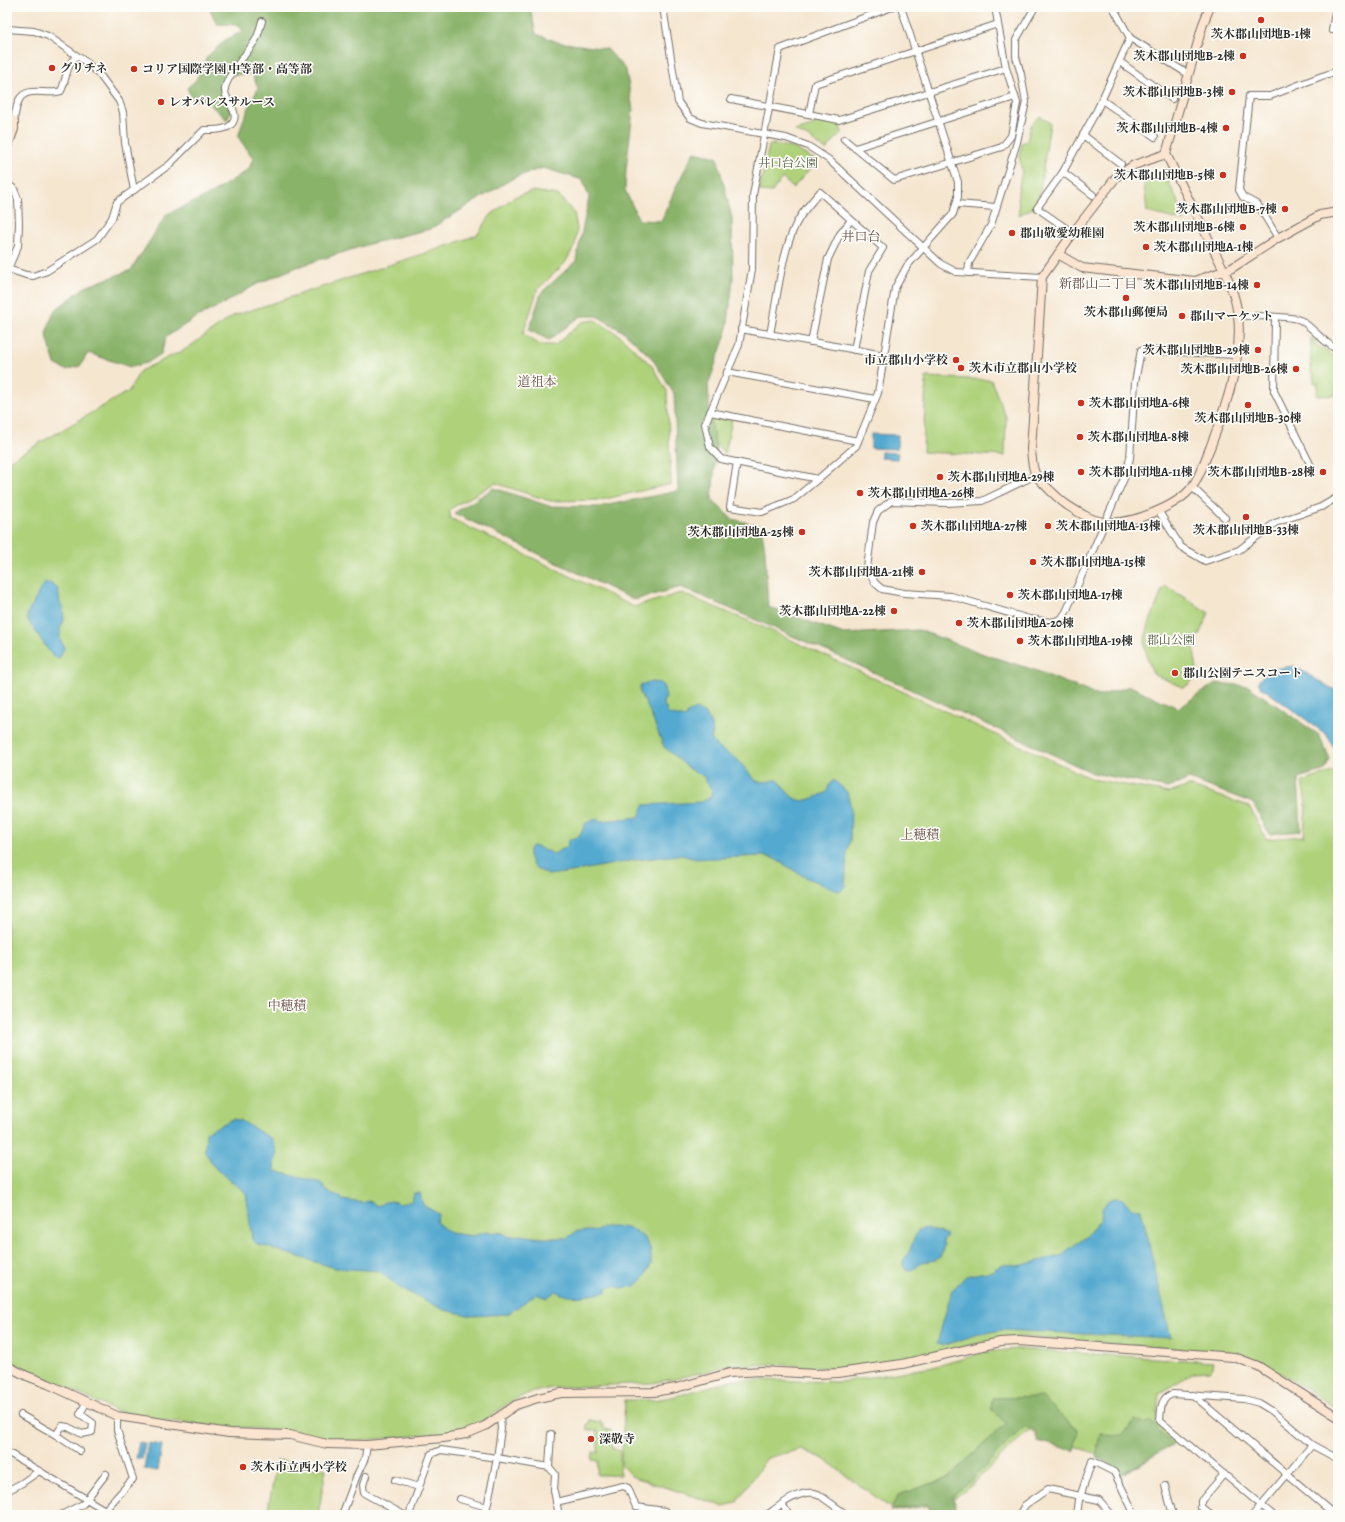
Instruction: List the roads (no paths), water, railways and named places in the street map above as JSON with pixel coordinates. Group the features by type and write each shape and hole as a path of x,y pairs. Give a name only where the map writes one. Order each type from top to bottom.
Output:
{"street":[{"path":"664,7 678,102 683,111 690,118 702,123 786,138 808,146 828,159 941,264 956,272 1042,277"},
{"path":"818,479 721,459 710,447 705,424 739,345 752,269 753,195 780,49 892,7"},
{"path":"737,462 730,507 762,512 794,499 856,446 878,393 895,288 907,266 953,214 958,197 958,182 901,7"},
{"path":"844,139 894,180 1002,147 1011,136 1017,103 1006,68 995,7"},
{"path":"968,273 969,263 991,225 1017,142 1026,102 1016,57 1016,40 1035,7"},
{"path":"1114,7 1130,38 1188,74"},
{"path":"1166,154 1134,164 1117,176 1073,233 1042,277 1031,450 1032,461 1036,475 1062,502 1082,514 1105,522 1122,522 1158,510 1178,500 1192,487 1205,461 1216,433 1233,376 1236,355 1238,316 1229,280 1166,154 1188,74 1203,24 1210,7"},
{"path":"1336,7 1332,30 1338,29"},
{"path":"7,183 14,189 18,199 19,224 18,246 8,270 33,276 47,271 97,239 112,218 117,202 169,165 204,130 217,131 230,126 234,120 234,113 226,95 225,88 234,70 256,40 262,21"},
{"path":"808,114 815,84 998,24"},
{"path":"7,29 34,31 48,36 86,62 98,74 119,101 123,112 126,143 134,190"},
{"path":"1073,233 1037,208 1063,172 1102,100 1130,38"},
{"path":"7,149 14,129 10,119 19,100 24,94 30,92 56,93 61,91 64,84 66,70 76,56"},
{"path":"1120,62 1172,99"},
{"path":"731,99 839,120 1006,68"},
{"path":"1278,238 1258,205 1243,197 1239,190 1249,96 1270,96 1338,71"},
{"path":"855,148 1015,97"},
{"path":"1102,100 1154,137"},
{"path":"1083,135 1121,164"},
{"path":"1063,172 1093,194"},
{"path":"770,334 786,249 796,225 808,206 820,192 883,248 869,271 854,350"},
{"path":"956,204 996,208"},
{"path":"1058,254 1082,268 1195,281 1232,268 1278,238 1320,215 1338,212"},
{"path":"812,342 828,259 840,234 850,220"},
{"path":"1238,316 1275,317 1301,320 1330,346 1338,350"},
{"path":"1275,317 1274,391 1311,466"},
{"path":"741,329 884,356"},
{"path":"1036,475 982,501 947,503 890,501 878,510 873,522 867,568 875,582 882,589 904,593 951,596 1029,619 1051,622 1061,619 1066,612 1126,474 1130,458 1135,382 1141,350 1236,355"},
{"path":"727,372 875,400"},
{"path":"710,412 858,441"},
{"path":"1192,487 1225,518"},
{"path":"1158,510 1181,547 1204,561 1239,550 1275,523 1320,506 1338,497"},
{"path":"7,1366 117,1416 229,1433 290,1435 327,1444 367,1445 455,1437 476,1431 516,1405 561,1393 654,1392 676,1388 730,1373 762,1371 838,1374 902,1364 1000,1342 1019,1341 1234,1357 1258,1366 1338,1417"},
{"path":"1273,1515 1160,1420 1162,1403 1165,1398 1173,1394 1193,1395 1244,1399 1259,1403 1272,1411 1312,1445 1338,1459"},
{"path":"1193,1395 1335,1515"},
{"path":"56,1435 62,1426 68,1427 82,1434 92,1432 93,1423 80,1414 86,1403"},
{"path":"21,1415 80,1451"},
{"path":"7,1452 87,1499 107,1513 133,1480 117,1430 117,1416"},
{"path":"483,1515 487,1506 501,1429 500,1416"},
{"path":"549,1467 551,1434"},
{"path":"342,1515 365,1458 367,1445"},
{"path":"1253,1515 1312,1445"},
{"path":"409,1515 431,1454 441,1450 549,1467 555,1474 554,1491 559,1515"},
{"path":"1077,1515 1080,1496 1092,1461 1114,1472 1135,1515"},
{"path":"7,1491 40,1471"},
{"path":"61,1515 83,1504 106,1474"},
{"path":"1206,1514 1201,1507 1201,1500 1224,1474"},
{"path":"366,1476 363,1485 364,1493 404,1515"},
{"path":"395,1480 419,1487"},
{"path":"556,1502 623,1486 628,1488 636,1507 665,1511 666,1515"},
{"path":"1165,1486 1174,1515"},
{"path":"1020,1515 1025,1505 1048,1489 1099,1500 1112,1515"},
{"path":"767,1515 782,1504 804,1493 813,1492 847,1515"},
{"path":"460,1499 487,1506"},
{"path":"782,1504 789,1515"}],"water":[{"path":"871,434 898,435 897,449 871,448"},
{"path":"881,452 898,453 897,459 881,458"},
{"path":"45,583 50,583 58,589 60,603 63,607 64,620 60,629 60,639 64,647 61,656 58,658 53,657 27,619 28,612"},
{"path":"1294,666 1331,688 1338,690 1338,755 1327,735 1261,687 1258,682 1269,671"},
{"path":"653,682 661,683 664,688 666,698 663,702 668,714 686,718 687,713 696,709 707,715 713,731 711,739 717,747 737,759 756,781 766,782 779,780 790,795 800,800 811,799 827,792 829,785 834,780 847,792 851,807 850,841 847,853 845,887 841,891 807,878 773,858 762,856 696,859 681,855 635,860 548,875 533,866 529,856 529,849 533,846 538,847 553,854 567,847 568,841 580,836 585,824 595,819 602,821 639,817 644,805 701,802 710,798 712,790 703,776 690,769 664,747 649,710 640,693 640,686"},
{"path":"233,1119 240,1120 272,1139 277,1152 274,1164 275,1171 321,1183 327,1192 340,1196 342,1200 364,1203 366,1201 372,1202 377,1206 385,1202 393,1201 400,1204 412,1201 414,1193 420,1193 423,1205 439,1214 436,1222 450,1233 473,1236 486,1232 503,1233 509,1237 519,1235 542,1238 567,1238 577,1231 593,1231 605,1227 622,1227 636,1231 645,1239 651,1250 651,1264 645,1277 636,1286 621,1288 615,1286 606,1288 606,1292 587,1296 567,1296 556,1291 546,1298 536,1294 508,1314 472,1316 444,1310 401,1289 379,1271 335,1268 257,1244 252,1239 246,1193 216,1169 205,1152 206,1132"},
{"path":"1115,1198 1123,1199 1131,1208 1141,1209 1171,1338 1001,1330 975,1335 943,1346 937,1344 952,1290 966,1276 992,1271 1003,1264 1017,1266 1060,1256 1087,1235 1101,1219 1102,1209 1108,1200"},
{"path":"927,1228 947,1235 943,1241 944,1245 941,1256 936,1260 922,1262 913,1270 906,1270 903,1265 903,1260 908,1253 918,1230"},
{"path":"139,1442 145,1443 142,1459 136,1458"},
{"path":"148,1443 162,1445 158,1471 144,1469"}],"place":[{"name":"茨木郡山団地B-1棟","path":"1261,20"},
{"name":"茨木郡山団地B-2棟","path":"1243,56"},
{"name":"グリチネ","path":"52,68"},
{"name":"コリア国際学園 中等部・高等部","path":"134,69"},
{"name":"茨木郡山団地B-3棟","path":"1232,92"},
{"name":"レオパレスサルース","path":"161,102"},
{"name":"茨木郡山団地B-4棟","path":"1226,128"},
{"name":"茨木郡山団地B-5棟","path":"1223,175"},
{"name":"茨木郡山団地B-7棟","path":"1285,209"},
{"name":"茨木郡山団地B-6棟","path":"1243,227"},
{"name":"郡山敬愛幼稚園","path":"1012,233"},
{"name":"茨木郡山団地A-1棟","path":"1146,247"},
{"name":"茨木郡山団地B-14棟","path":"1257,285"},
{"name":"茨木郡山郵便局","path":"1126,298"},
{"name":"郡山マーケット","path":"1182,316"},
{"name":"茨木郡山団地B-29棟","path":"1258,350"},
{"name":"市立郡山小学校","path":"956,360"},
{"name":"茨木市立郡山小学校","path":"961,368"},
{"name":"茨木郡山団地B-26棟","path":"1296,369"},
{"name":"茨木郡山団地A-6棟","path":"1081,403"},
{"name":"茨木郡山団地B-30棟","path":"1248,405"},
{"name":"茨木郡山団地A-8棟","path":"1080,437"},
{"name":"茨木郡山団地A-11棟","path":"1081,472"},
{"name":"茨木郡山団地B-28棟","path":"1323,472"},
{"name":"茨木郡山団地A-29棟","path":"940,477"},
{"name":"茨木郡山団地A-26棟","path":"860,493"},
{"name":"茨木郡山団地B-33棟","path":"1246,517"},
{"name":"茨木郡山団地A-27棟","path":"913,526"},
{"name":"茨木郡山団地A-13棟","path":"1048,526"},
{"name":"茨木郡山団地A-25棟","path":"802,532"},
{"name":"茨木郡山団地A-15棟","path":"1033,562"},
{"name":"茨木郡山団地A-21棟","path":"922,572"},
{"name":"茨木郡山団地A-17棟","path":"1010,595"},
{"name":"茨木郡山団地A-22棟","path":"894,611"},
{"name":"茨木郡山団地A-20棟","path":"959,623"},
{"name":"茨木郡山団地A-19棟","path":"1020,641"},
{"name":"郡山公園テニスコート","path":"1175,673"},
{"name":"深敬寺","path":"591,1439"},
{"name":"茨木市立西小学校","path":"243,1467"}],"district":[{"name":"井口台","path":"861,236"},
{"name":"新郡山二丁目","path":"1098,283"},
{"name":"道祖本","path":"537,381"},
{"name":"上穂積","path":"920,834"},
{"name":"中穂積","path":"287,1005"}],"park label":[{"name":"井口台公園","path":"788,163"},
{"name":"郡山公園","path":"1171,640"}]}
